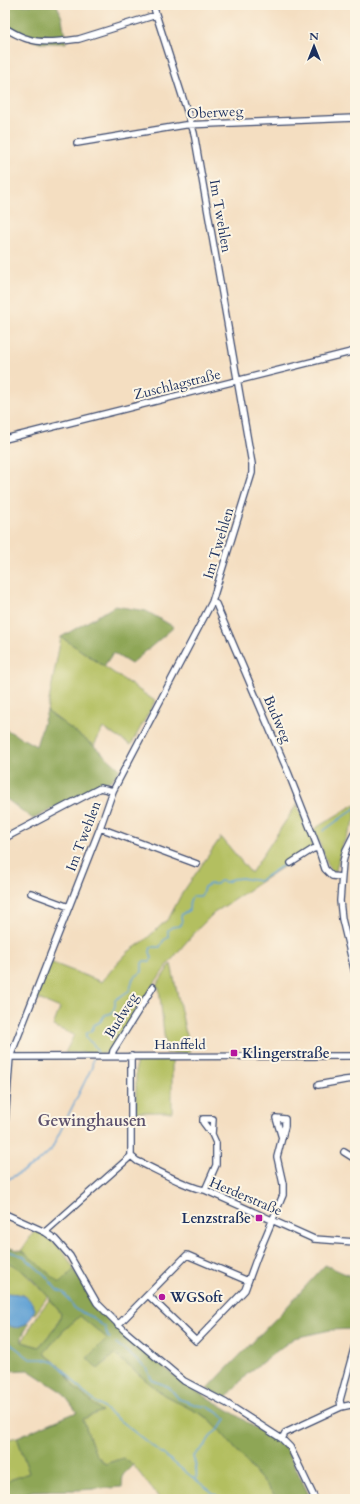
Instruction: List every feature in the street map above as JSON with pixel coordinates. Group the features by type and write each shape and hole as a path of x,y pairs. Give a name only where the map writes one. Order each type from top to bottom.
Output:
{"street":[{"name":"Im Twehlen","path":"5,1122 8,1056 69,907 113,791 212,602 252,474 252,464 238,381 192,124 153,5"},
{"path":"5,28 28,39 39,41 65,41 79,39 156,15"},
{"name":"Oberweg","path":"77,143 192,124 355,118"},
{"name":"Zuschlagstraße","path":"5,440 355,351"},
{"name":"Budweg","path":"212,602 216,604 318,848 325,869 332,876 341,877"},
{"path":"5,838 100,788 113,791"},
{"path":"100,828 197,864"},
{"path":"355,832 346,850 341,877 340,901 342,919 355,972"},
{"path":"291,863 313,849 318,848"},
{"path":"31,893 69,907"},
{"name":"Budweg","path":"112,1056 113,1051 153,987"},
{"name":"Hanffeld","path":"8,1056 355,1056"},
{"path":"45,1232 131,1156 131,1056"},
{"path":"318,1086 355,1079"},
{"path":"205,1190 216,1165 216,1143 212,1134"},
{"path":"148,1295 196,1341 245,1290 283,1195 283,1184 277,1157 282,1138"},
{"path":"344,1152 355,1158"},
{"name":"Herderstraße","path":"131,1156 137,1161 200,1190 205,1190 314,1239 355,1242"},
{"path":"5,1214 45,1232 55,1239 70,1256 97,1302 118,1325 184,1380 226,1403 282,1439 290,1447 315,1499"},
{"path":"118,1325 187,1255 248,1281"},
{"path":"341,1407 340,1400 355,1345"},
{"path":"282,1439 285,1433 341,1407 355,1404"}],"green space":[{"path":"5,5 57,5 62,18 66,43 40,43 5,30"},
{"path":"115,606 146,611 174,627 131,664 113,653 104,666 61,637"},
{"path":"61,637 155,701 131,745 103,728 94,746 47,711"},
{"path":"47,711 94,746 120,769 112,780 96,786 33,819 5,798 5,729 36,746"},
{"path":"297,804 311,838 313,847 214,913 198,928 157,980 108,1053 65,1053 74,1035 53,1026 60,1008 36,998 50,962 102,982 128,952 144,941 169,918 181,895 221,837 251,873"},
{"path":"355,804 355,820 341,848 336,871 330,870 314,829"},
{"path":"171,964 190,1053 166,1053 159,987 155,987"},
{"path":"172,1058 172,1112 136,1112 136,1063 139,1060"},
{"path":"35,1230 53,1241 58,1246 74,1269 60,1284 21,1251"},
{"path":"5,1247 23,1251 60,1283 74,1269 95,1306 120,1331 183,1383 230,1411 286,1448 311,1499 278,1499 210,1419 164,1395 114,1354 98,1369 87,1358 107,1338 80,1316 63,1331 44,1353 64,1370 74,1387 102,1411 83,1419 95,1453 105,1464 123,1458 133,1465 123,1475 122,1487 33,1491 5,1499 5,1485 10,1480 29,1473 17,1437 77,1412 62,1392 28,1370 5,1371 5,1323 16,1327 28,1323 29,1324 22,1336 22,1342 39,1347 57,1326 61,1314 36,1283 22,1271 5,1261"},
{"path":"5,1261 18,1267 48,1296 35,1314 33,1313 35,1309 24,1295 5,1293"},
{"path":"325,1265 355,1278 355,1329 330,1330 294,1338 247,1374 226,1398 207,1389 285,1309"},
{"path":"50,1299 61,1314 57,1326 39,1347 22,1342 39,1313"},
{"path":"80,1316 107,1338 87,1358 98,1369 114,1354 164,1395 210,1419 278,1499 160,1499 133,1465 123,1458 105,1464 95,1453 83,1419 102,1411 74,1387 64,1369 44,1353 63,1331"},
{"path":"17,1437 29,1473 10,1480 5,1485 5,1440"}],"water":[{"path":"5,1293 23,1295 29,1300 35,1309 30,1319 24,1325 16,1327 5,1323"}],"waterway":[{"path":"323,831 355,808"},
{"path":"98,1053 94,1045 87,1039 86,1034 92,1030 94,1025 100,1022 105,1015 112,1013 115,1006 115,1000 130,990 133,978 142,972 142,963 144,961 150,961 152,958 150,952 151,947 160,947 163,941 168,937 168,930 172,927 180,926 182,923 182,914 189,910 192,897 202,895 204,887 210,884 217,884 220,881 227,882 232,879 242,878 259,881 290,861"},
{"path":"5,1181 37,1163 51,1150 92,1067 93,1058"},
{"path":"5,1250 23,1256 45,1275 57,1290 64,1293 76,1310 88,1315 105,1327 108,1337 110,1338"},
{"path":"7,1341 30,1359 43,1359 54,1362 64,1370 83,1392 196,1480"},
{"path":"116,1343 146,1368 152,1380 169,1387 179,1399 200,1406 206,1406 226,1419 219,1429 211,1435 206,1444 193,1457 196,1468 196,1480 221,1499"}],"place":[{"name":"Klingerstraße","path":"234,1053"},
{"name":"Lenzstraße","path":"259,1218"},
{"name":"WGSoft","path":"162,1297"}],"district":[{"name":"Gewinghausen","path":"92,1120"}]}
